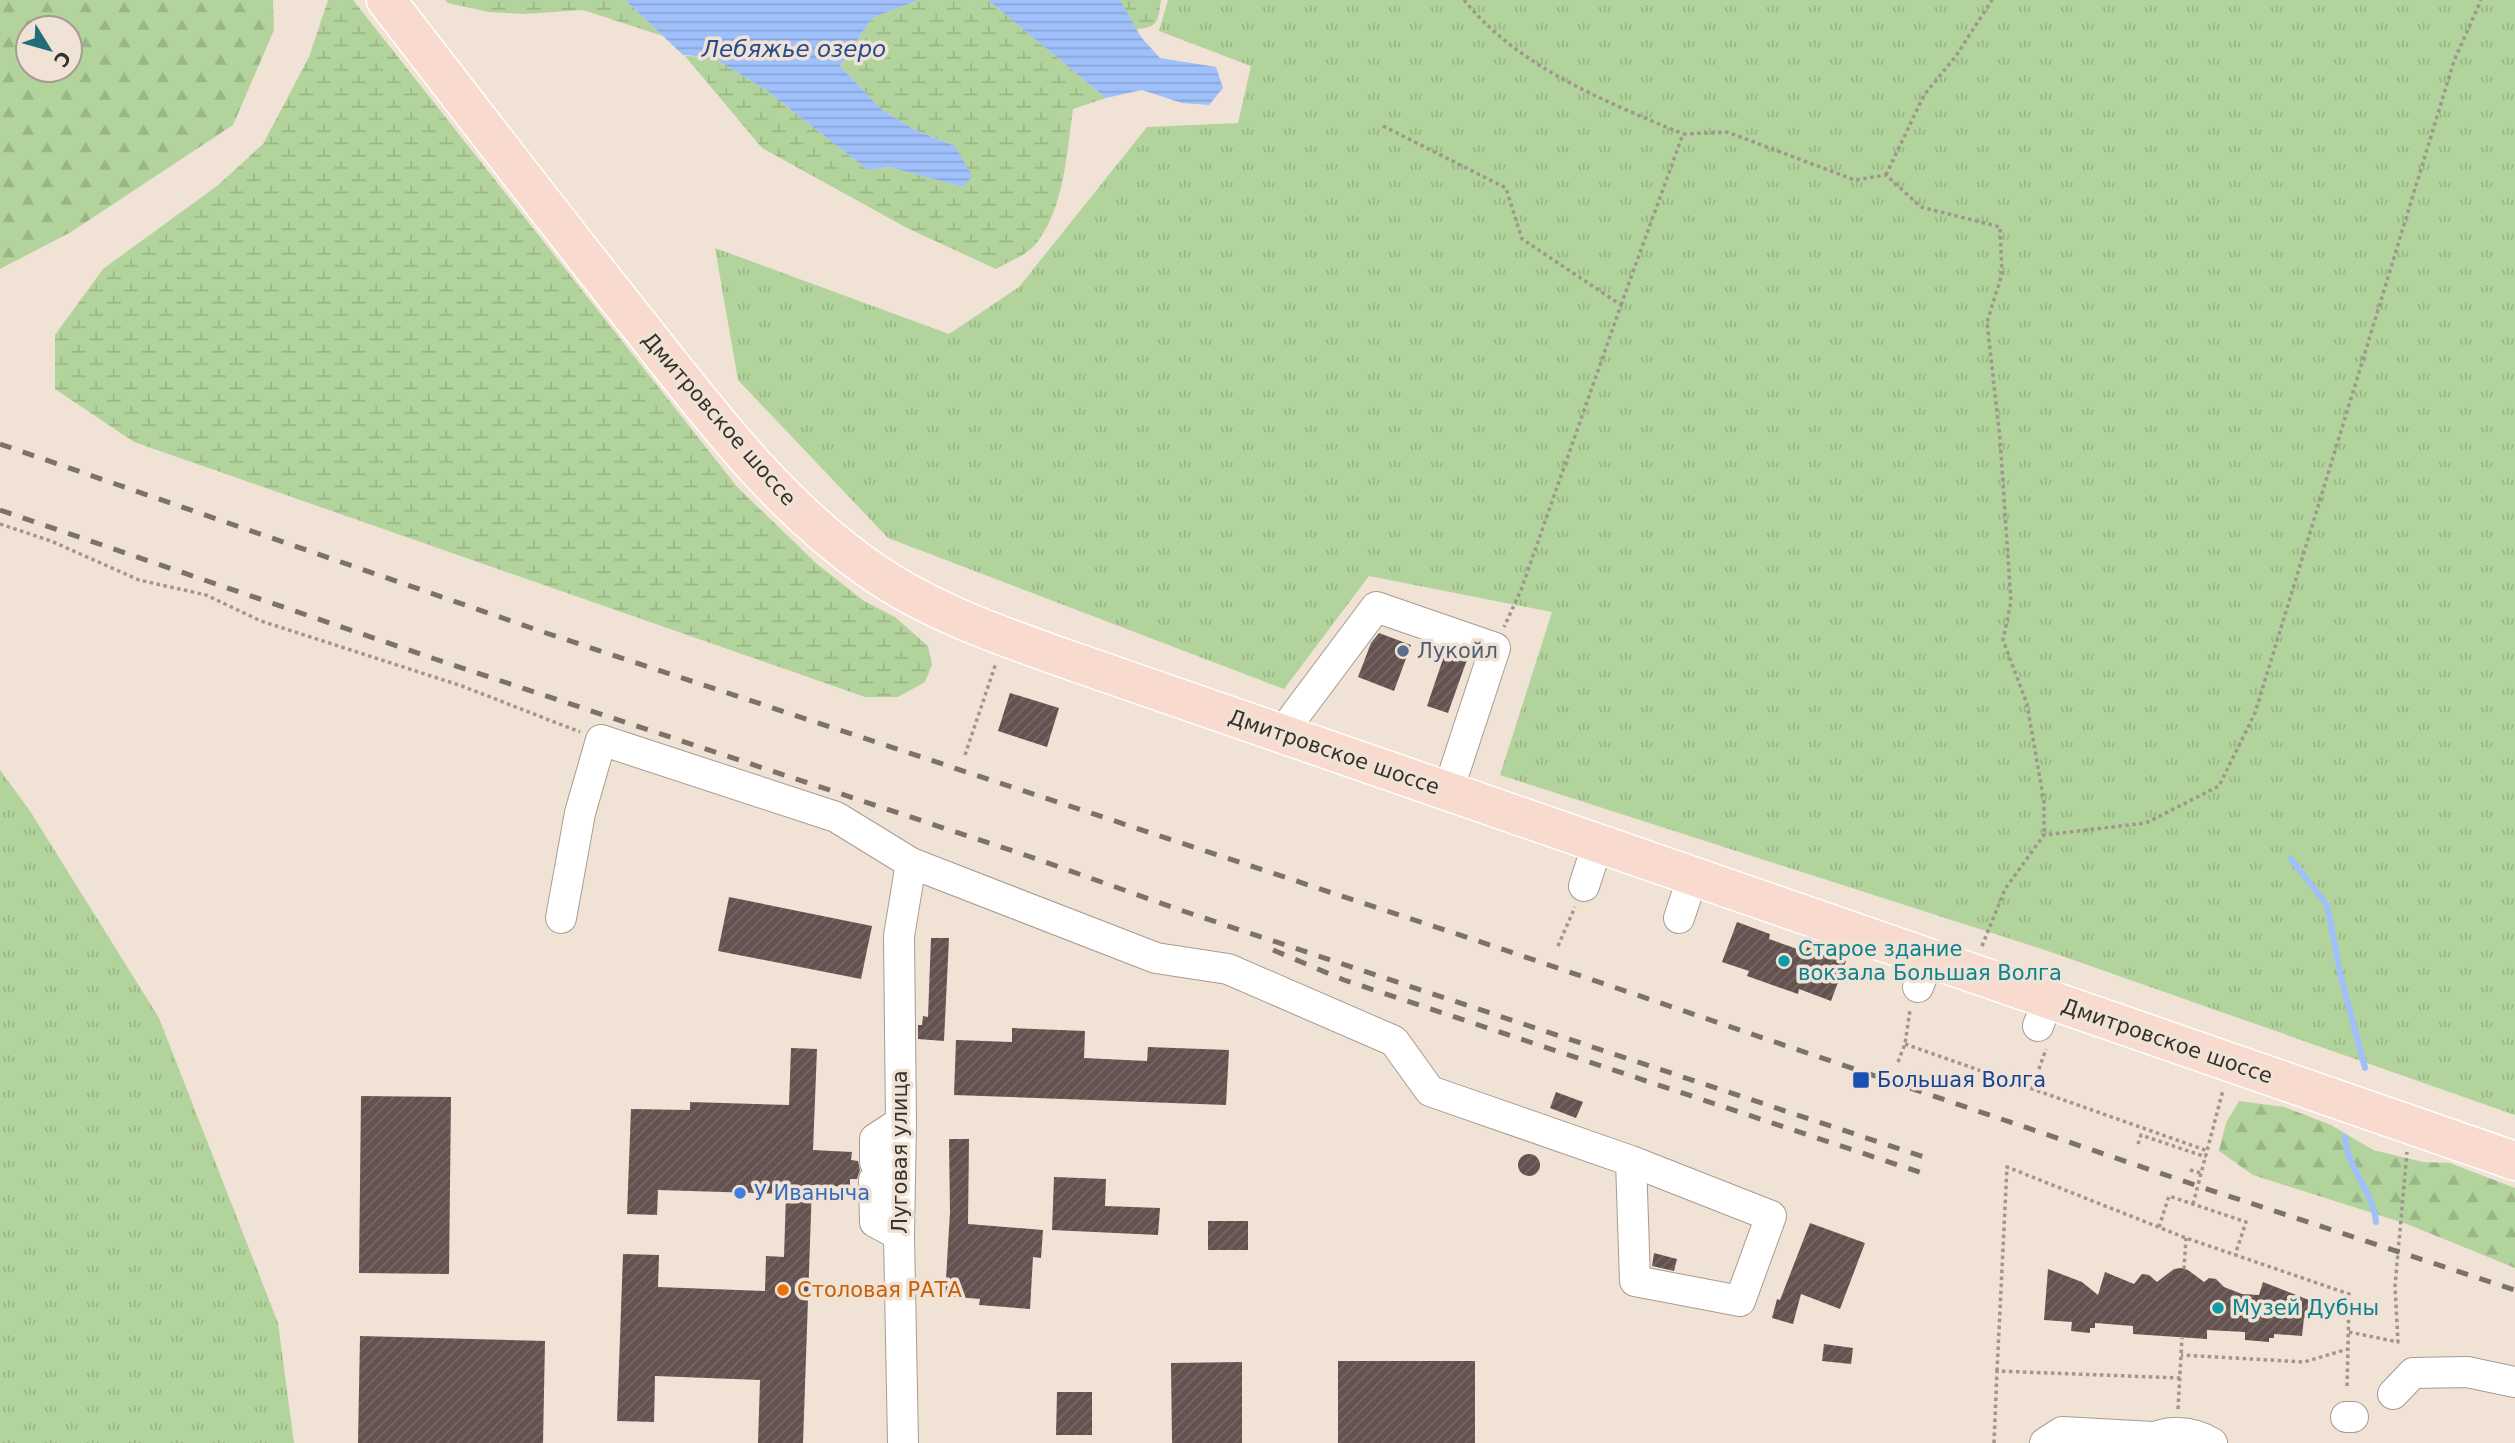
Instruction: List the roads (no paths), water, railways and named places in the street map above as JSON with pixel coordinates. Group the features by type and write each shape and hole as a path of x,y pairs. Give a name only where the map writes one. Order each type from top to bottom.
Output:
{"main road":[{"name":"Дмитровское шоссе","path":"386,0 615,296 710,415 775,489 806,519 872,571 910,595 1004,637 1693,876 1919,985 1971,973 2044,1023 2515,1161"}],"street":[{"path":"1281,734 1376,607 1495,648 1448,791"},
{"path":"561,918 580,813 601,740 836,817 911,863 1156,958 1228,969 1394,1041 1430,1091 1631,1161 1771,1216 1741,1301 1635,1281 1631,1161"},
{"path":"1584,886 1598,843"},
{"name":"Луговая улица","path":"902,1443 899,936 911,863"},
{"path":"1679,918 1693,876"},
{"path":"899,1235 875,1222 874,1171 875,1139 901,1122"},
{"path":"2393,1394 2413,1373 2467,1372 2515,1382"},
{"path":"2045,1443 2062,1432 2158,1437 2201,1436 2212,1443"}],"water":[{"name":"Лебяжье озеро","path":"625,0 919,0 872,18 840,66 881,109 915,130 955,146 972,176 963,187 889,167 868,170 766,90 712,57 683,55"},
{"path":"988,0 1120,0 1141,37 1160,58 1216,67 1223,88 1209,105 1182,103 1142,90 1106,98"}],"waterway":[{"path":"2291,859 2327,905 2341,977 2365,1068"},
{"path":"2345,1137 2350,1159 2370,1200 2376,1222"}],"railway":[{"path":"0,444 546,633 1496,947 2198,1186 2515,1290"},
{"path":"0,510 435,659 1028,856 1186,912 1933,1160"},
{"path":"1273,950 1344,980 1928,1175"}],"place":[{"name":"Лукойл","path":"1403,651"},
{"name":"Старое здание вокзала Большая Волга","path":"1784,961"},
{"name":"Большая Волга","path":"1861,1080"},
{"name":"У Иваныча","path":"740,1193"},
{"name":"Столовая РАТА","path":"783,1290"},
{"name":"Музей Дубны","path":"2218,1308"}]}
